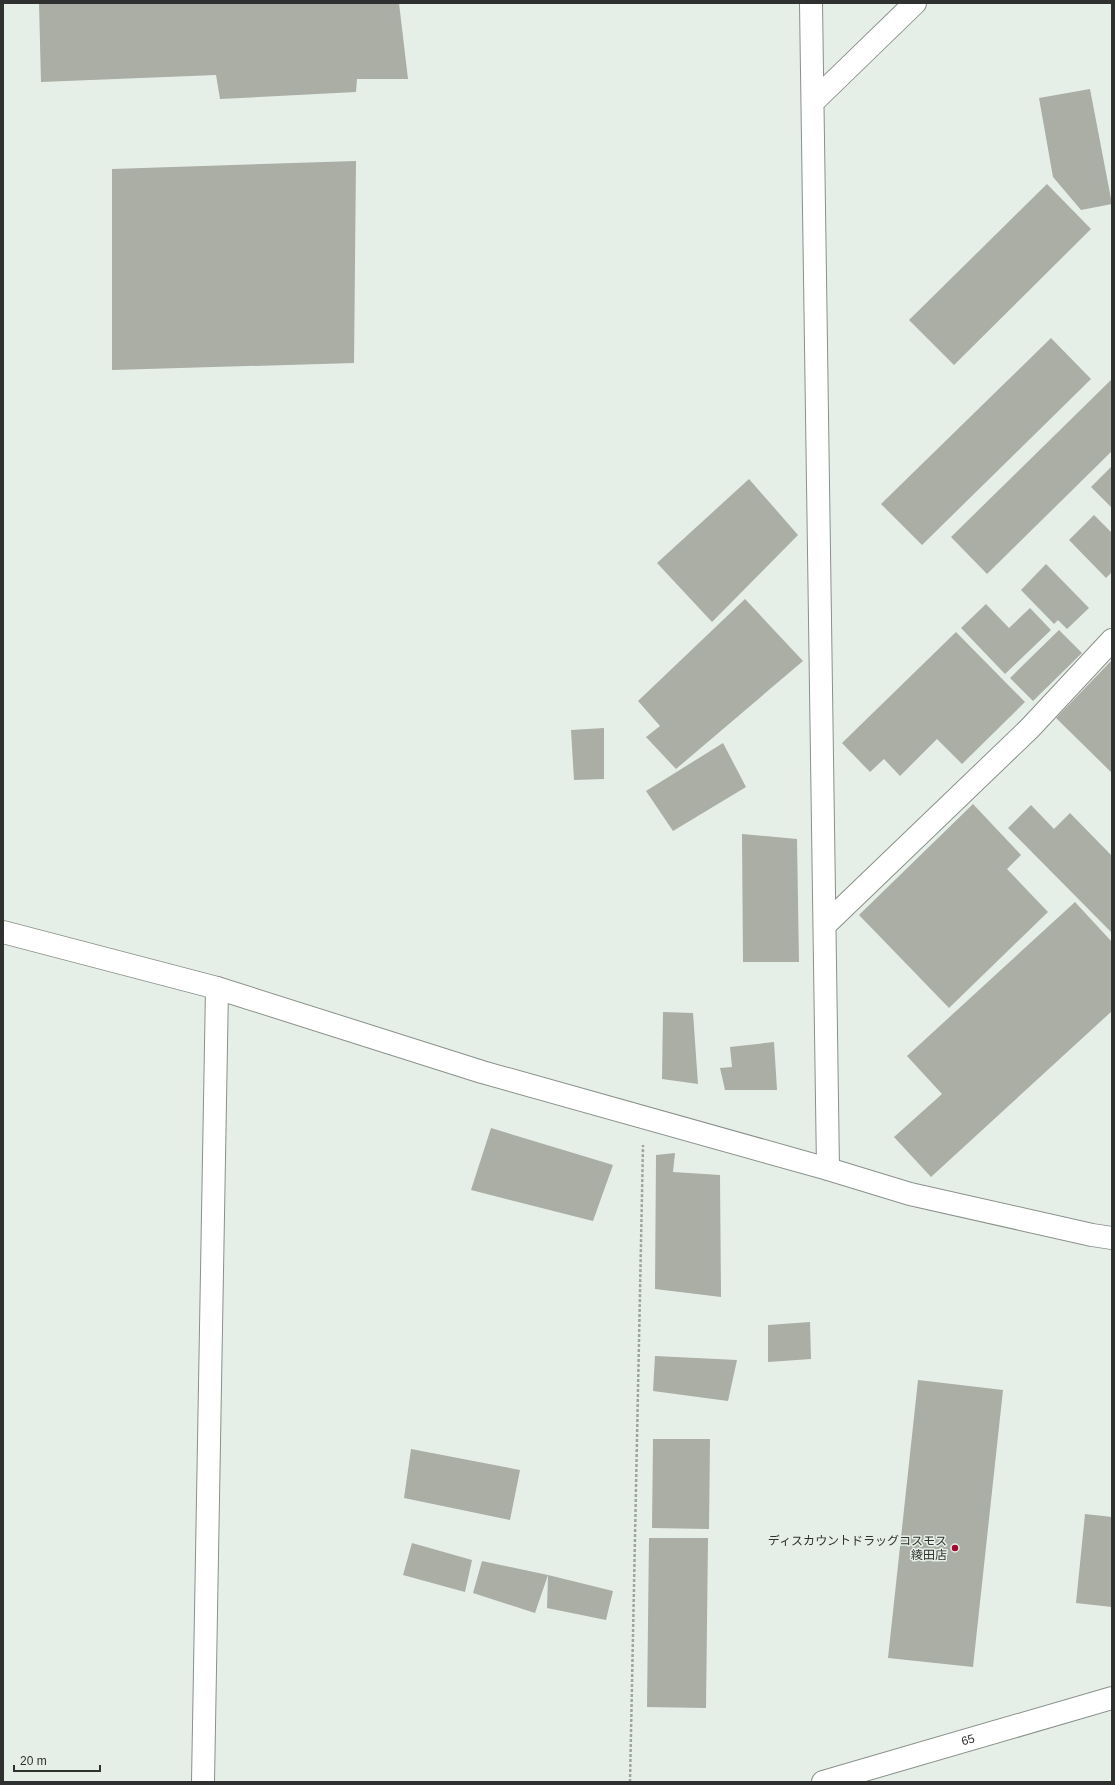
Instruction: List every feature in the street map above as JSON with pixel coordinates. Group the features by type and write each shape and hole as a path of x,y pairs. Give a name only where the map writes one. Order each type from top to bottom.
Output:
{"street":[{"path":"811,3 814,101 826,924 828,1169"},
{"path":"814,101 915,3"},
{"path":"826,924 1030,728 1112,640"},
{"path":"3,932 217,988 482,1072 828,1169 910,1194 1092,1235 1112,1238"},
{"path":"203,1782 217,988"},
{"name":"65","path":"823,1782 1112,1698"}],"path":[{"path":"630,1782 644,1117"}],"building":[{"path":"39,3 399,3 408,79 357,79 356,92 220,99 216,75 41,82"},
{"path":"1090,89 1112,204 1081,210 1053,177 1039,98"},
{"path":"356,161 354,363 112,370 112,169"},
{"path":"1047,184 1091,229 954,365 909,320"},
{"path":"1051,338 1091,379 922,545 881,504"},
{"path":"1112,379 1112,451 987,574 951,537"},
{"path":"1112,466 1112,508 1091,487"},
{"path":"749,479 798,535 712,622 657,563"},
{"path":"1094,515 1112,533 1112,572 1106,578 1069,540"},
{"path":"1046,564 1089,608 1067,629 1058,620 1054,624 1021,590"},
{"path":"745,599 803,661 676,769 646,737 660,726 638,701"},
{"path":"986,604 1009,628 1030,608 1051,630 1005,674 961,628"},
{"path":"1059,630 1082,653 1033,701 1010,678"},
{"path":"956,632 1025,702 962,764 937,739 900,776 884,759 870,772 842,743"},
{"path":"1112,660 1112,773 1056,718"},
{"path":"604,728 604,779 574,780 571,730"},
{"path":"723,743 746,787 673,831 646,791"},
{"path":"973,804 1021,855 1007,869 1048,912 949,1008 859,915"},
{"path":"1031,805 1054,829 1070,813 1112,856 1112,933 1008,828"},
{"path":"742,834 797,839 799,962 743,962"},
{"path":"1075,902 1112,942 1112,1011 931,1177 894,1137 942,1094 907,1056"},
{"path":"663,1012 693,1013 698,1084 662,1079"},
{"path":"774,1042 777,1090 725,1090 720,1068 732,1067 730,1047"},
{"path":"491,1128 613,1165 593,1221 471,1190"},
{"path":"675,1153 673,1172 720,1175 721,1297 655,1289 656,1155"},
{"path":"810,1322 811,1359 768,1362 768,1325"},
{"path":"655,1356 737,1360 728,1401 653,1391"},
{"path":"918,1380 1003,1390 973,1667 888,1658"},
{"path":"653,1439 710,1439 709,1529 652,1528"},
{"path":"411,1449 520,1470 510,1520 404,1498"},
{"path":"1085,1514 1112,1517 1112,1607 1076,1603"},
{"path":"649,1538 708,1538 706,1708 647,1707"},
{"path":"412,1543 472,1560 465,1592 403,1575"},
{"path":"482,1561 548,1575 535,1613 473,1593"},
{"path":"548,1575 613,1591 606,1620 547,1608"}],"place":[{"name":"ディスカウントドラッグコスモス 綾田店","path":"955,1548"}]}
